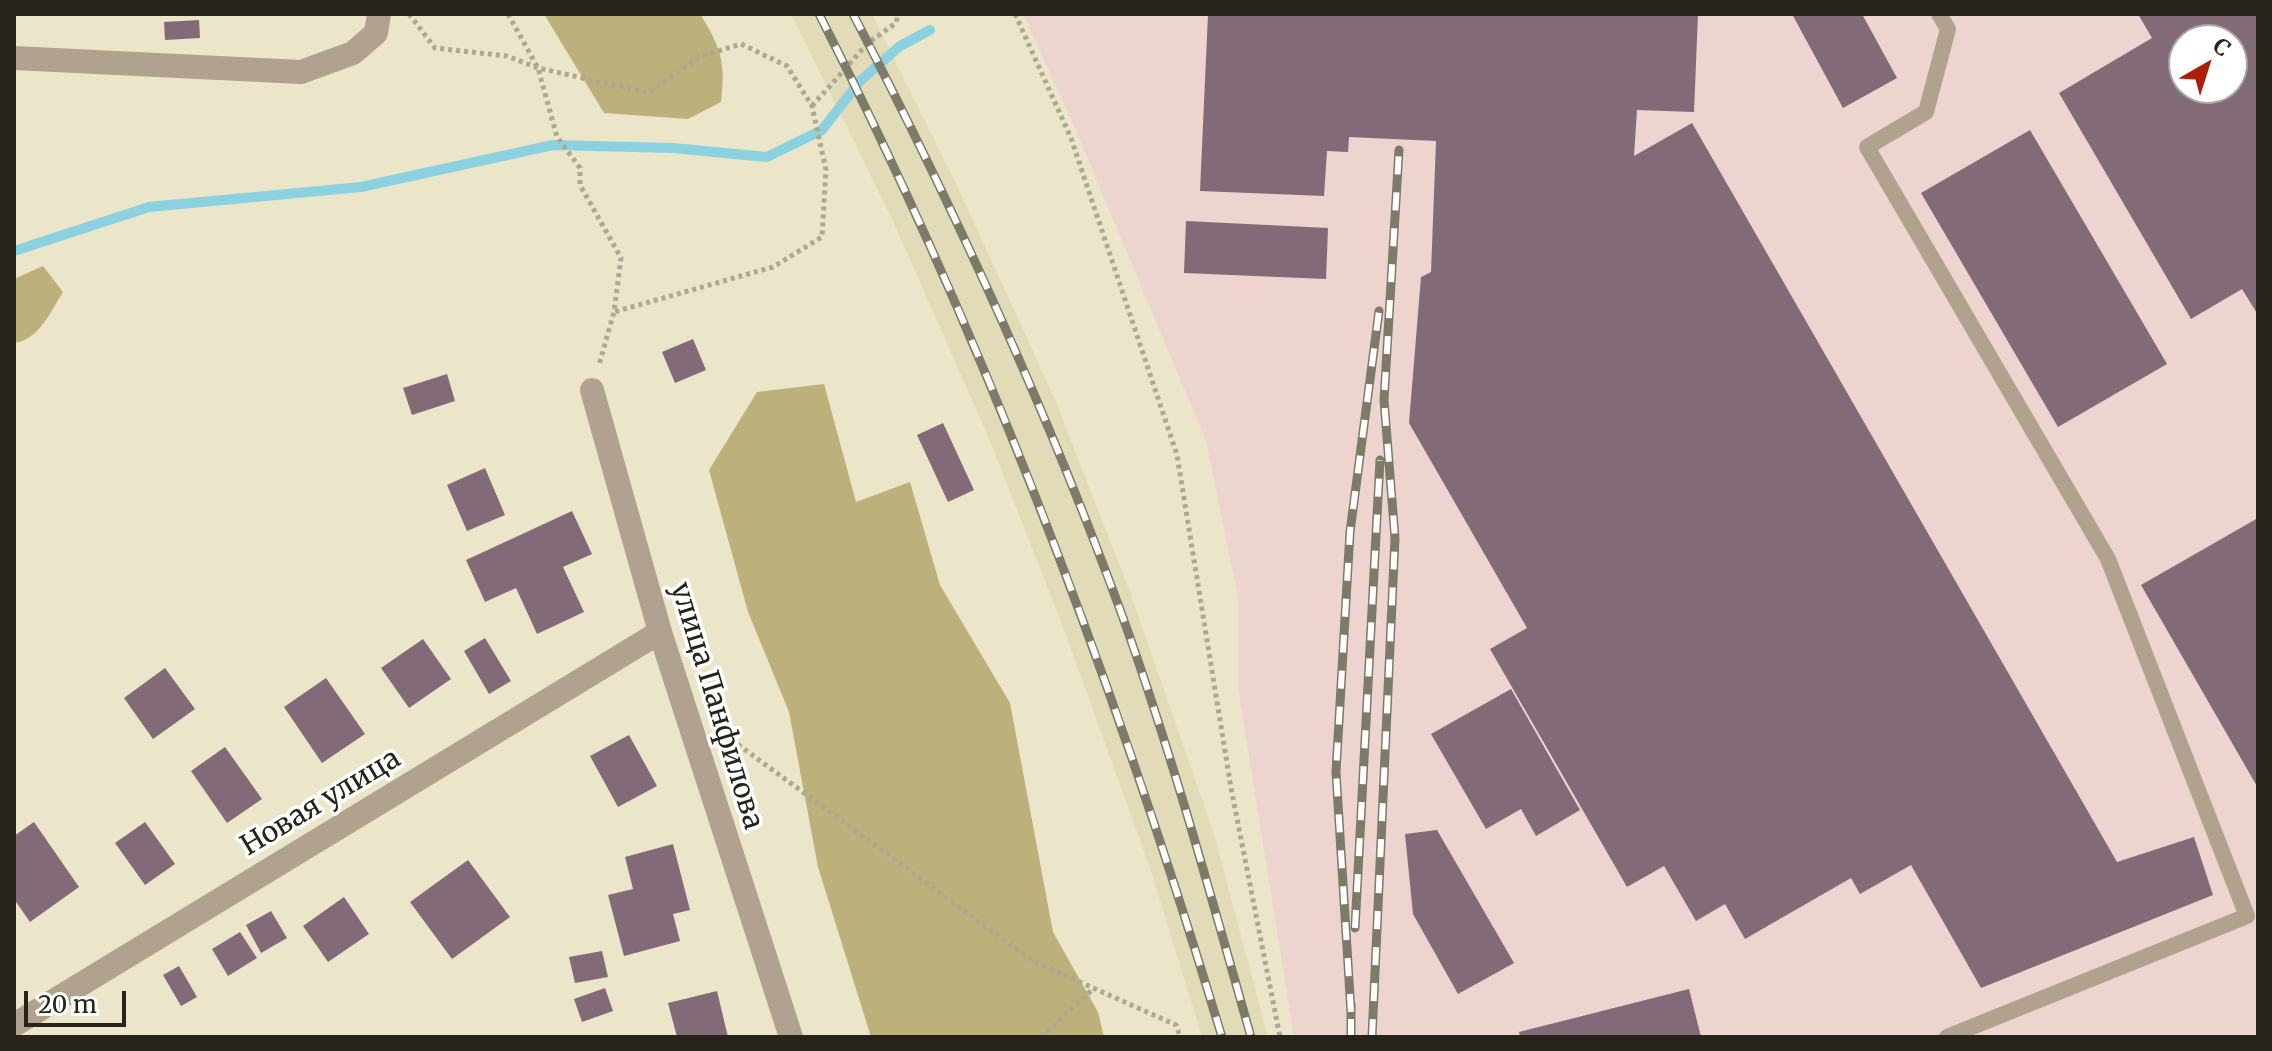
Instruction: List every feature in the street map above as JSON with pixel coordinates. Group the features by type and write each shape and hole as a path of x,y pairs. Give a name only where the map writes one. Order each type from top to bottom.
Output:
{"street":[{"path":"14,58 301,72 353,53 376,33 379,14"},
{"name":"улица Панфилова","path":"592,390 682,704 791,1037"},
{"name":"Новая улица","path":"14,1025 660,632"}],"lane":[{"path":"1939,14 1948,29 1926,112 1867,147 2108,559 2253,918 1947,1037"}],"path":[{"path":"409,14 435,48 507,56 538,68 649,93 699,57 741,44 787,66 812,106 826,170 822,237 773,267 614,312"},
{"path":"508,14 538,68 557,137 580,168 580,185 621,258 614,312 592,390"},
{"path":"812,106 868,43 896,23 898,14"},
{"path":"1015,14 1071,138 1177,455 1231,788 1280,1037"},
{"path":"682,704 1033,961 1176,1025 1182,1037"},
{"path":"1041,1037 1094,988"}],"shaded area":[{"path":"544,14 700,14 720,56 723,77 721,102 688,119 604,113"},
{"path":"791,14 872,14 955,181 1054,397 1130,592 1214,834 1268,1037 1202,1037 1150,868 1063,627 990,441 893,221"},
{"path":"1023,14 2258,14 2258,1037 1294,1037 1238,688 1238,597 1206,441 1074,126"},
{"path":"43,266 63,292 37,331 14,343 14,279"},
{"path":"824,384 856,502 910,482 940,585 1010,703 1053,932 1098,1012 1104,1037 871,1037 818,867 789,712 748,612 709,470 757,392"}],"building":[{"path":"1208,14 1698,14 1694,112 1637,110 1634,156 1692,123 2117,862 2194,837 2213,895 1981,988 1911,865 1860,894 1851,878 1745,939 1725,904 1696,921 1664,866 1627,887 1490,649 1527,628 1409,423 1421,277 1431,272 1436,141 1349,137 1348,152 1327,151 1324,196 1200,191"},
{"path":"1792,14 1862,14 1897,78 1843,108"},
{"path":"2138,14 2258,14 2258,315 2242,289 2191,319 2059,93 2152,38"},
{"path":"199,20 200,38 165,40 164,22"},
{"path":"2030,130 2167,364 2058,427 1921,193"},
{"path":"1186,221 1328,228 1326,279 1184,273"},
{"path":"693,339 706,370 675,383 662,352"},
{"path":"447,374 455,401 412,415 403,388"},
{"path":"943,423 974,490 948,502 917,435"},
{"path":"485,468 505,515 467,531 447,485"},
{"path":"572,511 592,554 563,567 584,612 537,634 516,588 485,602 466,560"},
{"path":"2258,518 2258,788 2141,585"},
{"path":"485,638 511,681 489,694 464,651"},
{"path":"423,639 451,679 409,708 381,668"},
{"path":"165,668 195,709 153,739 124,698"},
{"path":"326,678 365,734 322,763 284,707"},
{"path":"1511,689 1580,810 1536,836 1521,809 1486,829 1431,734"},
{"path":"629,735 657,786 618,807 590,756"},
{"path":"225,747 262,799 227,823 191,771"},
{"path":"34,822 79,887 30,922 14,899 14,836"},
{"path":"145,822 175,864 145,885 115,843"},
{"path":"1437,830 1514,963 1458,994 1413,914 1405,834"},
{"path":"673,844 690,910 673,914 680,941 624,956 608,895 633,889 625,857"},
{"path":"468,860 510,917 452,959 410,902"},
{"path":"344,897 369,934 328,962 303,926"},
{"path":"271,911 287,938 261,953 246,925"},
{"path":"240,932 257,958 228,976 212,949"},
{"path":"602,951 608,977 575,983 569,957"},
{"path":"179,966 197,997 181,1006 163,975"},
{"path":"605,988 613,1011 582,1022 574,999"},
{"path":"1689,989 1701,1037 1520,1037 1519,1032"},
{"path":"717,991 728,1037 677,1037 668,1003"}],"waterway":[{"path":"14,251 149,207 361,187 553,145 673,148 767,157 822,130 860,81 900,46 930,30"}],"railway":[{"path":"819,14 938,262 1043,516 1138,775 1222,1037"},
{"path":"853,14 963,235 1031,386 1093,538 1158,720 1251,1037"},
{"path":"1372,1037 1395,538 1384,400 1399,150"},
{"path":"1351,1012 1336,772 1350,532 1379,311"},
{"path":"1355,928 1380,460"},
{"path":"1351,1004 1351,1037"}]}
